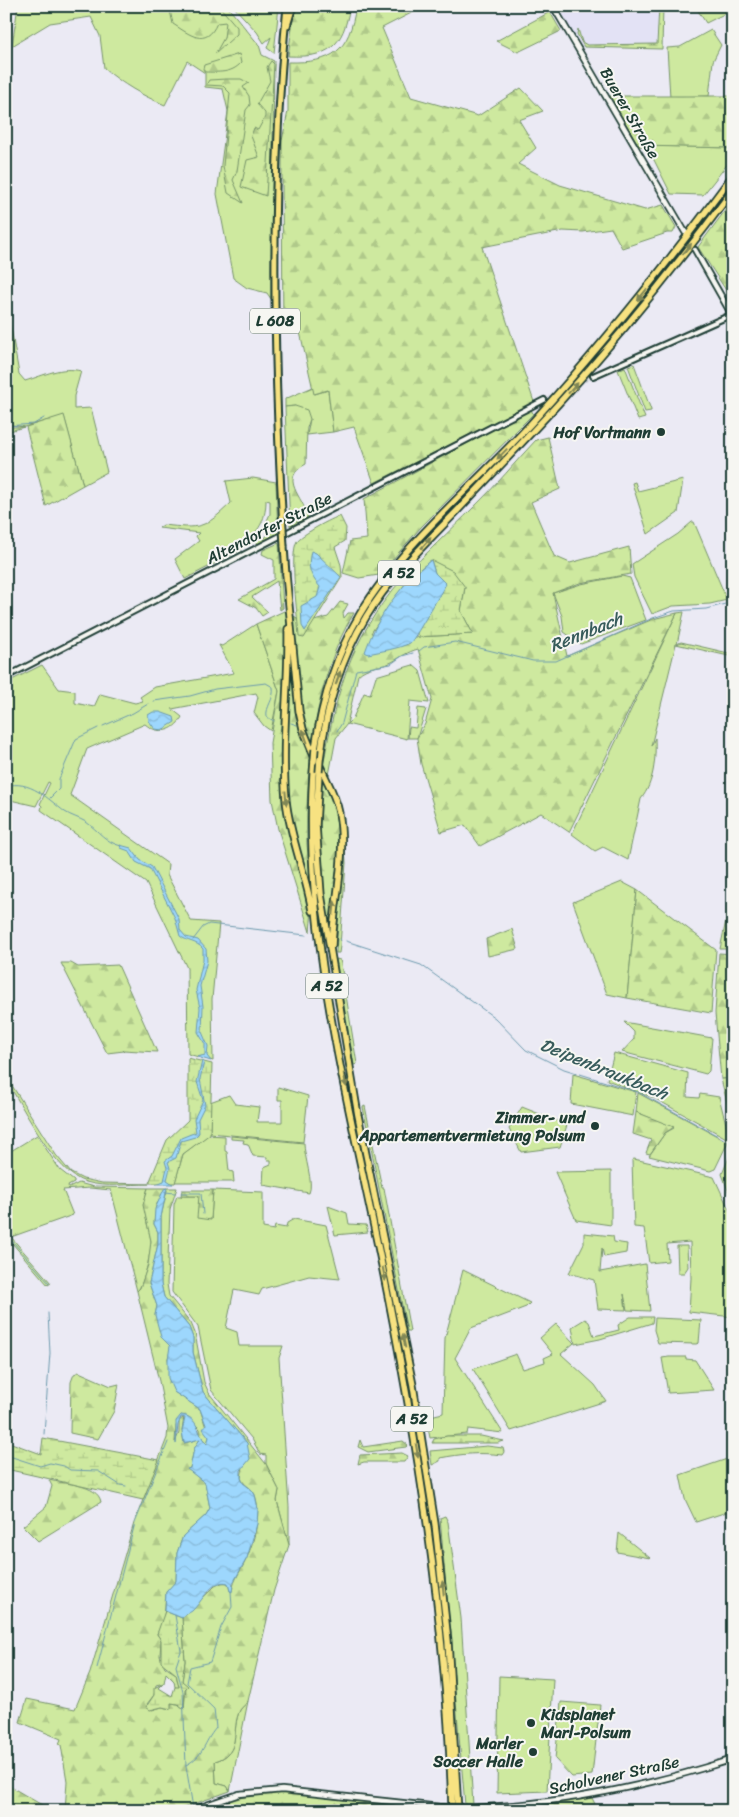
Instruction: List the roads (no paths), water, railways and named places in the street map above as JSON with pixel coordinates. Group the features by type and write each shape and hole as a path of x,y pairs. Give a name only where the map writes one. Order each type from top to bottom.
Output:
{"highway":[{"name":"A 52","path":"458,1811 448,1641 429,1484 402,1332 358,1116 321,894 317,857 316,807 319,772 315,749 322,707 331,676 351,631 371,597 417,543 536,419 605,339 672,257 733,175"},
{"name":"A 52","path":"452,1811 442,1641 428,1525 406,1388 335,1032 320,939 310,843 310,806 317,760 338,678 352,644 377,600 428,541 515,451 588,371 733,190"},
{"path":"286,574 288,651 284,771 286,800 316,934 320,939"},
{"path":"286,574 296,687 303,729 333,793 341,828 332,957"}],"main road":[{"path":"283,41 285,6"},
{"path":"283,41 292,6"},
{"name":"Buerer Straße","path":"553,6 685,232"},
{"name":"L 608","path":"283,41 275,183 274,271 277,392 286,574"},
{"path":"695,250 732,315"},
{"name":"Scholvener Straße","path":"190,1810 239,1794 282,1790 440,1807 473,1808 530,1805 596,1795 676,1776 733,1759"}],"street":[{"path":"593,376 732,315"},
{"name":"Altendorfer Straße","path":"6,677 544,400"}],"water":[{"path":"311,551 316,553 341,577 305,631 302,626 301,606 317,597 320,587 310,571"},
{"path":"431,560 435,573 446,584 412,641 395,648 368,654 365,652 370,638 392,601 410,579"},
{"path":"153,712 160,712 174,717 175,722 162,730 155,729 149,721 148,715"},
{"path":"120,845 131,848 140,860 152,867 179,919 180,930 186,937 198,940 206,949 207,961 200,986 203,1006 202,1032 208,1046 207,1056 211,1061 197,1057 205,1055 205,1044 198,1032 200,1008 196,990 203,960 203,949 198,944 180,936 175,918 150,869 136,862 129,851 121,848"},
{"path":"202,1061 204,1062 200,1079 205,1105 198,1119 199,1133 195,1137 181,1141 176,1158 168,1162 170,1168 167,1180 173,1184 156,1184 164,1181 167,1168 165,1161 172,1156 181,1138 196,1132 194,1119 203,1100 197,1082"},
{"path":"167,1188 161,1217 161,1284 164,1297 189,1327 193,1338 193,1352 203,1392 247,1443 250,1459 241,1470 241,1478 243,1483 255,1495 258,1509 257,1524 247,1558 233,1583 232,1592 228,1583 222,1582 217,1584 212,1587 192,1611 182,1618 165,1611 166,1592 176,1581 177,1553 183,1536 206,1515 210,1508 205,1483 187,1469 190,1468 194,1449 200,1439 184,1443 182,1431 185,1418 181,1417 176,1444 176,1421 181,1415 187,1416 194,1422 207,1444 209,1437 203,1429 206,1425 200,1409 174,1392 168,1378 170,1346 161,1337 155,1315 157,1306 149,1283 158,1244 158,1232 154,1224 155,1209 164,1189"}],"waterway":[{"path":"6,426 34,424 44,418"},
{"name":"Rennbach","path":"419,651 424,647 455,642 533,661 556,661 653,618 674,611 706,609 733,602"},
{"name":"Rennbach","path":"337,731 342,723 356,670 391,664 402,656 413,653"},
{"path":"154,701 190,696 215,689 266,683 273,687 267,709 267,717 274,721"},
{"path":"103,726 148,704"},
{"path":"291,723 297,725"},
{"path":"50,798 59,789 59,779 76,739 98,728"},
{"path":"6,786 23,785 31,788 45,796 65,812 86,822 106,839 121,846"},
{"name":"Deipenbraukbach","path":"193,940 203,927 209,924 306,935"},
{"name":"Deipenbraukbach","path":"346,941 421,965 495,1018 526,1050 564,1069 638,1092 729,1142"},
{"path":"165,1192 175,1193"},
{"path":"181,1193 201,1193 203,1214"},
{"path":"6,1234 49,1283"},
{"path":"44,1434 50,1353 48,1313"},
{"path":"97,1668 135,1523 168,1442"},
{"path":"6,1455 40,1466 50,1463 64,1466 70,1470 98,1471 120,1485 126,1486"},
{"path":"186,1765 197,1757 216,1728 214,1709 187,1683 190,1667 210,1662 221,1627 232,1607 231,1591"},
{"path":"175,1615 181,1651 176,1666 183,1692 186,1766 193,1808"}],"tunnel":[{"path":"686,234 695,250"},
{"path":"579,383 593,376"},
{"path":"544,400 555,395"}],"place":[{"name":"Hof Vortmann","path":"661,432"},
{"name":"Zimmer- und Appartementvermietung Polsum","path":"595,1126"},
{"name":"Kidsplanet Marl-Polsum","path":"531,1723"},
{"name":"Marler Soccer Halle","path":"533,1752"}]}
